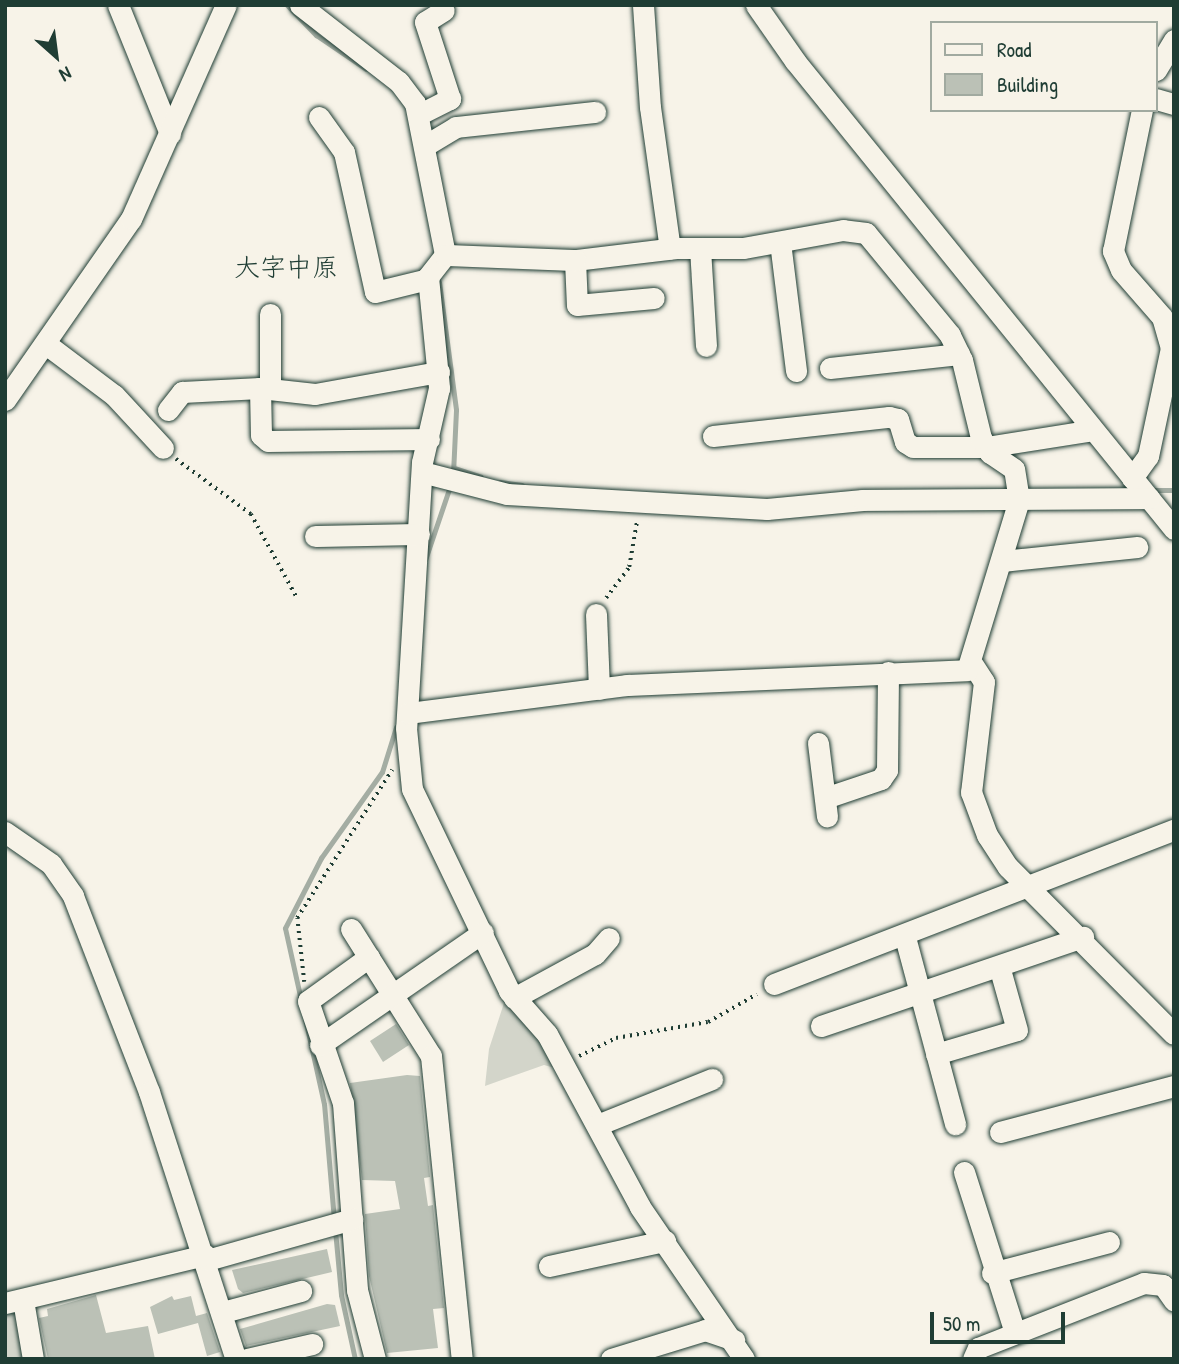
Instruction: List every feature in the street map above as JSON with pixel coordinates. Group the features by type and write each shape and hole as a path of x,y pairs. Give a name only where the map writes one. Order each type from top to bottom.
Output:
{"street":[{"path":"118,5 170,134"},
{"path":"5,400 117,243 170,134 226,5"},
{"path":"300,5 400,82 420,114 445,255"},
{"path":"643,5 670,249"},
{"path":"756,5 1174,529"},
{"path":"420,114 450,99 425,22 444,9"},
{"path":"1158,67 1174,40"},
{"path":"426,145 456,127 595,112"},
{"path":"1138,485 1148,456 1171,348 1162,317 1121,270 1113,251 1142,112"},
{"path":"319,117 344,152 376,292 428,279"},
{"path":"408,713 599,689 888,672 962,671 973,665 1018,492 1014,469 986,447 959,354 922,296 866,233 843,230 780,242 670,249 575,260 445,255 428,271 439,372 422,472 408,713 407,744 416,799 514,998 541,1026 565,1063 597,1125 665,1241 739,1350"},
{"path":"780,242 796,371"},
{"path":"700,248 706,346"},
{"path":"575,260 577,305 654,299"},
{"path":"271,314 261,435 268,441 429,439"},
{"path":"46,344 114,395 163,448"},
{"path":"830,369 959,354"},
{"path":"168,410 182,392 265,388 320,393 439,372"},
{"path":"713,436 895,417 909,446 986,447 1093,430"},
{"path":"422,472 507,494 767,509 863,500 1138,485"},
{"path":"315,536 419,534"},
{"path":"1002,561 1137,548"},
{"path":"596,614 599,689"},
{"path":"973,665 984,682 972,801 994,848 1174,1034"},
{"path":"818,743 826,807 881,779 887,770 888,672"},
{"path":"774,984 905,937 1174,830"},
{"path":"5,832 51,864 73,896 206,1257 236,1359"},
{"path":"351,929 428,1048 433,1068 462,1359"},
{"path":"320,1045 483,932"},
{"path":"905,937 956,1124"},
{"path":"821,1026 1083,937"},
{"path":"514,998 595,954 609,938"},
{"path":"369,957 308,1001 320,1045 343,1103 357,1290 375,1359"},
{"path":"936,1054 1017,1030 999,966"},
{"path":"597,1125 712,1079"},
{"path":"1000,1132 1174,1086"},
{"path":"964,1172 992,1273 1015,1333"},
{"path":"33,1359 14,1302 352,1219"},
{"path":"549,1266 665,1241"},
{"path":"992,1273 1109,1242"},
{"path":"973,1359 978,1348 1151,1281 1163,1285 1174,1301"},
{"path":"223,1312 302,1291"},
{"path":"611,1359 705,1330 739,1350"},
{"path":"247,1359 312,1344"}],"path":[{"path":"163,448 251,514 296,596"},
{"path":"596,614 624,578 637,518 649,501"},
{"path":"308,1001 294,929 297,919 407,744"},
{"path":"565,1063 616,1038 708,1022 774,984"}],"shaded area":[{"path":"504,1003 518,1009 562,1070 544,1065 485,1086 489,1049"},
{"path":"16,1311 29,1359 5,1359 5,1313"}],"building":[{"path":"396,1024 409,1045 383,1062 370,1041"},
{"path":"407,1075 420,1076 430,1177 424,1178 428,1206 433,1205 444,1308 433,1309 438,1348 387,1353 369,1276 365,1214 400,1209 395,1181 362,1180 350,1083"},
{"path":"327,1249 332,1272 243,1293 238,1289 232,1270"},
{"path":"96,1295 106,1333 148,1326 155,1359 48,1359 39,1318 48,1316 47,1309"},
{"path":"172,1296 174,1300 191,1296 196,1316 207,1313 220,1352 207,1356 198,1323 158,1334 150,1307"},
{"path":"327,1304 335,1305 340,1326 246,1346 240,1329"}],"waterway":[{"path":"287,5 316,35 366,69"},
{"path":"439,282 456,410 453,473"},
{"path":"454,468 481,477"},
{"path":"500,482 522,485"},
{"path":"425,560 451,483"},
{"path":"1150,490 1174,490"},
{"path":"334,1220 324,1104 285,928 321,858 382,772 396,727"},
{"path":"335,1230 341,1295 355,1359"}],"district":[{"name":"大字中原","path":"286,267"}]}
